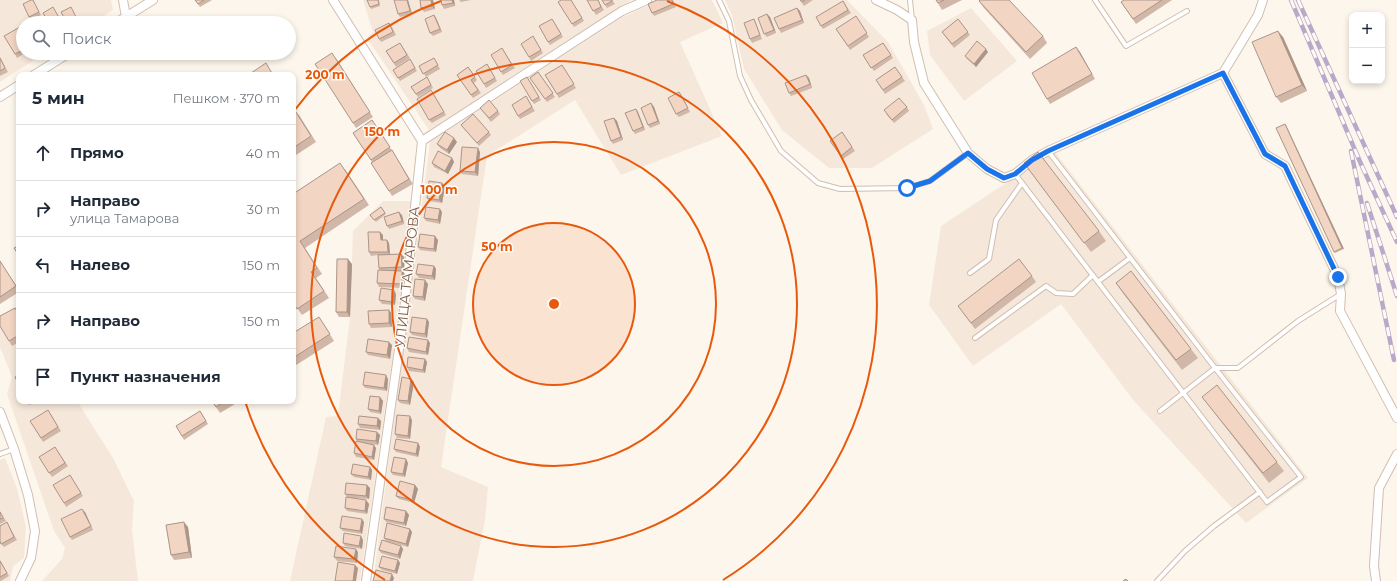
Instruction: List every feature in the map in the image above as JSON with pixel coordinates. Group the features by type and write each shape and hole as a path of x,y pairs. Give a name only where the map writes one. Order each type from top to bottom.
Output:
{"street":[{"path":"123,0 126,16"},
{"path":"128,16 153,0"},
{"path":"334,0 422,141 622,11 646,0"},
{"path":"876,0 897,10 912,20 914,42 924,83 968,153 987,169 1004,178 1015,174 1032,160 1048,151 1223,73 1258,15 1263,0"},
{"path":"39,72 58,60"},
{"path":"1223,73 1265,154 1285,166 1338,277 1341,294 1340,311 1397,418"},
{"path":"0,97 16,86"},
{"name":"УЛИЦА ТАМАРОВА","path":"366,581 403,321 422,141"},
{"path":"0,412 14,449 28,495 34,531 31,558 20,581"},
{"path":"1376,581 1374,566 1379,488 1397,454"}],"lane":[{"path":"719,0 729,21 740,76 751,100 781,151 818,183 840,189 907,188 930,181 968,153"},
{"path":"910,0 912,20"},
{"path":"1096,0 1126,46 1187,11"},
{"path":"1015,174 1099,281 1182,393 1267,502 1300,476 1048,151"},
{"path":"970,273 989,259 996,220 1022,183"},
{"path":"1099,281 1130,258"},
{"path":"975,338 1046,286 1056,293 1073,294 1093,275"},
{"path":"1160,411 1215,368 1238,368 1298,321 1341,294"},
{"path":"0,454 14,449"},
{"path":"1157,581 1185,551 1214,526 1260,492"}],"shaded area":[{"path":"0,0 111,0 113,10 103,16 16,16 16,60 34,60 0,82"},
{"path":"363,0 631,0 429,130 367,38 373,32"},
{"path":"660,0 712,0 723,23 680,42 722,136 621,175 575,100 487,156 441,467 488,487 485,520 473,581 373,581 430,142 623,17"},
{"path":"725,0 847,0 888,42 924,105 933,129 872,168 829,168 782,130 744,69 732,15"},
{"path":"971,8 1017,61 964,101 930,55 927,31"},
{"path":"1054,151 1308,478 1246,523 1134,401 1061,304 973,366 929,305 941,226"},
{"path":"383,201 411,201 408,250 360,581 290,581 326,417 338,416 350,317 353,231"},
{"path":"16,307 16,404 79,404 113,458 134,501 132,530 138,581 42,581 62,559 65,548 54,531 7,394 12,377 0,347 0,316"},
{"path":"5,458 17,488 26,527 24,558 13,566 10,581 0,581 0,460"}],"building":[{"path":"33,0 39,12 29,16 23,4"},
{"path":"195,0 204,0 198,4"},
{"path":"367,0 378,0 379,4 370,7"},
{"path":"394,0 407,0 410,11 398,14"},
{"path":"420,0 431,0 432,6 421,8"},
{"path":"441,0 452,0 453,3 442,5"},
{"path":"561,0 571,0 582,18 572,24 558,2"},
{"path":"587,0 598,0 601,7 593,11"},
{"path":"602,0 612,0 612,1 605,5"},
{"path":"657,0 672,0 673,4 652,13 648,4"},
{"path":"936,0 944,0 938,3"},
{"path":"1009,0 1043,36 1026,52 979,1"},
{"path":"1124,0 1162,0 1133,19 1121,2"},
{"path":"843,1 848,10 821,26 816,17"},
{"path":"53,7 58,16 45,16 43,13"},
{"path":"71,7 76,16 63,16 61,12"},
{"path":"797,8 802,20 779,29 774,18"},
{"path":"767,14 774,30 764,34 758,18"},
{"path":"434,15 440,29 430,33 425,19"},
{"path":"856,16 867,33 848,46 836,29"},
{"path":"552,19 561,34 548,42 539,26"},
{"path":"754,19 760,35 750,39 744,23"},
{"path":"958,19 968,32 952,44 942,32"},
{"path":"389,23 393,32 379,39 375,30"},
{"path":"16,29 16,54 15,54 4,36"},
{"path":"1278,31 1302,85 1276,97 1252,42"},
{"path":"533,36 541,50 529,57 521,44"},
{"path":"977,41 986,49 974,64 965,56"},
{"path":"400,43 407,55 394,63 386,51"},
{"path":"883,43 891,55 871,68 863,55"},
{"path":"1076,47 1092,74 1047,99 1032,73"},
{"path":"502,48 512,65 501,72 491,55"},
{"path":"332,53 370,112 353,123 315,64"},
{"path":"0,58 5,68 0,71"},
{"path":"434,58 438,65 423,74 419,66"},
{"path":"410,59 415,68 398,78 393,70"},
{"path":"266,63 271,72 252,72"},
{"path":"487,64 495,78 484,84 476,71"},
{"path":"562,65 574,84 557,94 545,75"},
{"path":"468,67 475,77 471,80 478,90 471,95 457,75"},
{"path":"895,67 902,77 883,90 876,80"},
{"path":"538,72 553,93 545,99 530,78"},
{"path":"806,75 810,84 789,93 785,83"},
{"path":"427,77 431,85 416,94 411,87"},
{"path":"527,77 539,97 532,101 520,81"},
{"path":"431,90 444,112 429,120 417,99"},
{"path":"679,92 688,108 676,114 668,98"},
{"path":"526,96 532,107 518,116 512,105"},
{"path":"899,98 907,107 892,120 884,110"},
{"path":"489,100 498,111 489,118 480,108"},
{"path":"651,103 658,121 648,125 641,108"},
{"path":"636,109 643,127 633,131 625,113"},
{"path":"296,112 311,136 296,146"},
{"path":"473,114 489,132 477,143 461,125"},
{"path":"614,118 621,137 611,141 604,121"},
{"path":"372,120 390,147 371,160 353,133"},
{"path":"1285,124 1342,248 1334,252 1276,128"},
{"path":"445,132 454,138 447,150 437,144"},
{"path":"842,132 852,147 841,156 830,141"},
{"path":"462,147 478,148 475,172 460,171"},
{"path":"392,150 409,179 389,191 371,163"},
{"path":"438,151 452,158 445,171 432,163"},
{"path":"1038,152 1099,231 1084,243 1024,163"},
{"path":"340,163 364,199 300,241 317,268 311,272 324,291 297,309 296,307 296,192"},
{"path":"429,181 442,183 439,200 427,198"},
{"path":"381,207 385,213 374,220 370,215"},
{"path":"426,207 440,209 438,220 424,218"},
{"path":"399,212 402,221 387,226 384,217"},
{"path":"368,232 380,232 381,240 387,240 388,252 369,252"},
{"path":"420,234 435,236 434,249 418,247"},
{"path":"401,254 402,267 379,268 378,255"},
{"path":"337,259 348,259 347,312 336,312"},
{"path":"1019,259 1032,276 971,323 958,306"},
{"path":"0,261 16,286 0,297"},
{"path":"418,264 434,266 432,276 416,274"},
{"path":"378,270 402,271 402,284 377,283"},
{"path":"1131,271 1191,349 1176,360 1116,283"},
{"path":"415,279 425,280 423,297 413,296"},
{"path":"381,288 394,290 392,302 379,300"},
{"path":"15,308 16,310 16,337 9,341 0,326 0,316"},
{"path":"389,310 389,323 369,324 368,311"},
{"path":"319,317 330,334 296,356 296,331"},
{"path":"412,317 427,319 425,334 410,332"},
{"path":"409,337 428,340 426,352 407,348"},
{"path":"368,339 389,342 387,355 366,352"},
{"path":"408,357 425,359 423,370 407,367"},
{"path":"365,372 386,375 384,388 363,385"},
{"path":"402,377 411,379 408,401 398,400"},
{"path":"1217,385 1277,462 1263,473 1202,397"},
{"path":"370,396 380,397 379,411 368,409"},
{"path":"48,410 58,427 41,438 30,421"},
{"path":"200,411 206,421 182,436 176,426"},
{"path":"397,415 410,416 408,436 395,434"},
{"path":"359,416 378,418 377,426 358,424"},
{"path":"357,429 377,432 376,441 356,439"},
{"path":"396,439 418,443 416,454 394,449"},
{"path":"356,441 374,445 372,457 354,453"},
{"path":"55,447 65,463 49,473 39,457"},
{"path":"394,457 406,459 403,474 391,472"},
{"path":"353,464 370,467 368,477 351,474"},
{"path":"70,475 81,493 64,503 53,485"},
{"path":"400,481 415,485 412,500 396,496"},
{"path":"346,483 367,485 366,496 345,494"},
{"path":"346,497 366,500 365,511 345,508"},
{"path":"386,507 406,511 404,523 384,519"},
{"path":"82,509 91,526 70,537 61,519"},
{"path":"0,512 3,518 0,519"},
{"path":"342,516 362,519 360,531 340,528"},
{"path":"7,522 14,537 1,544 0,526"},
{"path":"184,522 189,552 171,555 166,525"},
{"path":"387,523 410,529 406,544 384,538"},
{"path":"344,533 361,536 359,546 343,543"},
{"path":"382,540 401,546 398,555 379,550"},
{"path":"336,546 356,549 354,559 334,557"},
{"path":"382,556 398,560 395,571 379,567"},
{"path":"0,561 7,573 0,577"},
{"path":"338,562 355,565 353,581 335,581"},
{"path":"376,570 392,574 390,581 373,581"}],"railway":[{"path":"1291,0 1361,164 1397,242"},
{"path":"1298,0 1397,217"},
{"path":"1351,151 1394,360"},
{"path":"1367,203 1397,296"}],"route":[{"path":"907,188 930,181 968,153 987,169 1004,178 1015,174 1032,160 1048,151 1223,73 1265,154 1285,166 1338,277"}]}
